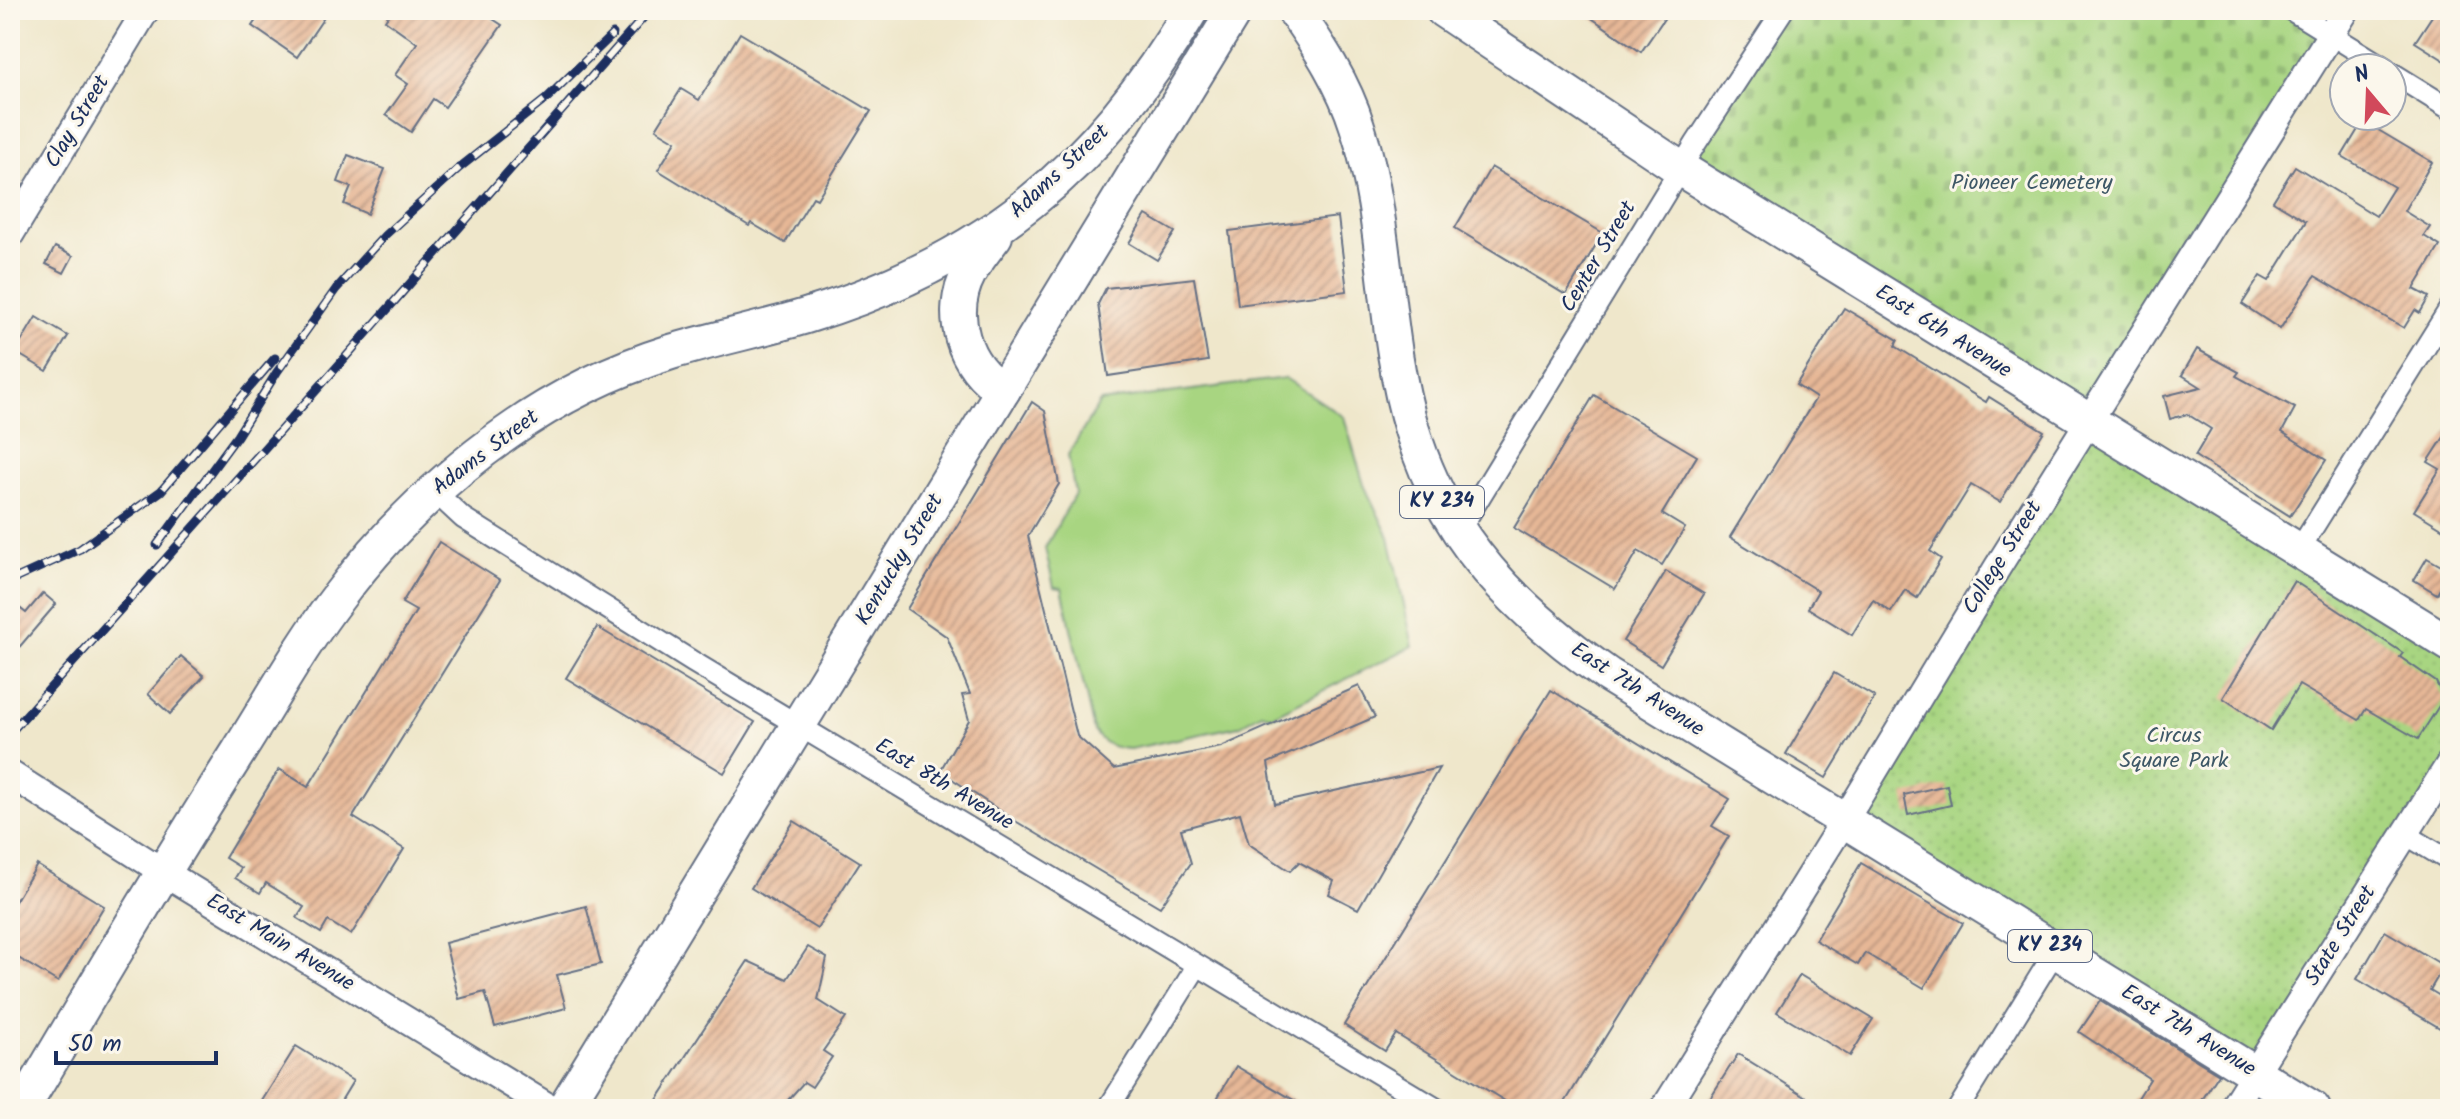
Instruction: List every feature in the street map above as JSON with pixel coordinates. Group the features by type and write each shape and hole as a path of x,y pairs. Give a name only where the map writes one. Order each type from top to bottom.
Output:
{"main road":[{"name":"Adams Street","path":"22,1109 162,871 337,598 387,536 434,491 532,416 625,368 672,351 805,316 874,294 945,260 1002,226 1073,166 1124,110 1174,40 1191,10"},
{"name":"Kentucky Street","path":"564,1109 1235,10"},
{"name":"East 7th Avenue","path":"1294,10 1340,82 1358,126 1370,180 1399,380 1412,431 1436,492 1459,531 1500,586 1560,641 1608,675 2313,1109"},
{"name":"East 6th Avenue","path":"1443,10 1681,169 2450,644"},
{"path":"1002,226 969,274 962,294 960,314 965,343 974,367 1003,390"}],"street":[{"name":"Clay Street","path":"10,235 146,10"},
{"name":"Center Street","path":"1459,531 1681,169 1783,10"},
{"path":"2291,10 2359,52"},
{"name":"College Street","path":"1664,1109 2346,10"},
{"path":"2408,83 2450,109"},
{"path":"2299,550 2450,308"},
{"name":"East 8th Avenue","path":"434,491 463,518 799,725 1437,1109"},
{"name":"State Street","path":"2232,1109 2450,763"},
{"name":"East Main Avenue","path":"10,774 162,871 552,1109"},
{"path":"2405,834 2450,861"},
{"path":"1958,1109 2056,950"},
{"path":"1108,1109 1197,966"}],"green space":[{"name":"Pioneer Cemetery","path":"1781,10 2292,10 2331,35 2088,422 1678,167"},
{"path":"1285,378 1344,417 1364,485 1389,537 1413,646 1272,716 1262,713 1239,726 1130,749 1109,745 1094,731 1062,588 1054,587 1045,548 1075,494 1068,455 1100,402"},
{"name":"Circus Square Park","path":"2088,422 2450,644 2450,763 2255,1073 1845,821"}],"building":[{"path":"263,10 316,10 325,16 297,57 252,26"},
{"path":"392,10 479,10 502,25 445,107 433,99 411,132 386,115 408,84 395,75 417,43 385,20"},
{"path":"1580,10 1670,10 1641,52"},
{"path":"2436,10 2450,10 2450,64 2415,42"},
{"path":"740,33 871,111 817,199 813,197 785,243 751,223 749,226 658,170 676,141 656,129 681,89 699,100"},
{"path":"2356,132 2382,132 2432,162 2404,211 2430,227 2424,236 2440,246 2414,289 2429,297 2420,313 2415,310 2404,328 2315,276 2280,329 2242,304 2260,276 2269,281 2306,221 2273,201 2295,166 2376,216 2394,187 2342,156"},
{"path":"348,155 385,169 367,214 344,204 351,187 338,182"},
{"path":"1491,167 1603,233 1566,295 1455,228"},
{"path":"1146,215 1175,232 1157,260 1129,243"},
{"path":"1338,217 1347,291 1238,305 1229,231"},
{"path":"55,247 73,256 64,273 46,264"},
{"path":"1194,278 1208,361 1108,376 1098,304 1106,288"},
{"path":"1844,308 1898,340 1895,346 1986,402 1989,397 2044,431 2000,502 1971,485 1930,551 1941,559 1917,598 1905,590 1891,612 1873,600 1852,635 1808,608 1818,591 1730,537 1816,398 1796,385"},
{"path":"36,317 68,336 47,371 15,352"},
{"path":"2197,349 2239,372 2236,376 2295,408 2282,432 2326,460 2290,516 2195,456 2211,429 2187,414 2170,419 2164,396 2201,387 2182,375"},
{"path":"1594,395 1697,456 1662,514 1685,528 1662,565 1638,551 1615,589 1514,528"},
{"path":"1032,402 1045,411 1059,484 1028,536 1077,736 1114,769 1221,747 1359,686 1375,717 1268,763 1275,804 1439,768 1358,909 1329,894 1334,881 1299,862 1290,871 1249,844 1240,813 1181,829 1191,863 1160,907 1017,822 940,771 969,720 962,695 970,694 947,637 907,609"},
{"path":"2450,428 2450,533 2414,511 2440,469 2428,462"},
{"path":"439,542 500,580 353,817 404,849 351,935 328,921 321,933 297,918 304,907 266,883 260,893 235,878 241,868 225,858 279,769 308,787 416,611 402,603"},
{"path":"2427,558 2450,571 2437,594 2414,580"},
{"path":"1666,571 1704,594 1661,665 1623,641"},
{"path":"2294,581 2403,653 2400,657 2436,682 2444,698 2418,739 2366,709 2359,720 2299,685 2271,730 2223,698"},
{"path":"43,593 56,604 10,658 10,615 17,606 26,613"},
{"path":"597,627 755,722 724,773 566,678"},
{"path":"181,656 204,676 170,714 148,694"},
{"path":"1834,673 1875,697 1826,778 1786,754"},
{"path":"1551,690 1730,799 1712,826 1729,836 1561,1109 1518,1109 1396,1034 1385,1051 1344,1025"},
{"path":"1947,785 1951,805 1908,815 1904,795"},
{"path":"794,821 860,862 817,929 751,888"},
{"path":"1861,863 1963,923 1924,988 1865,953 1858,965 1815,940"},
{"path":"37,865 104,906 58,982 10,953 10,910"},
{"path":"586,906 601,964 557,975 566,1008 495,1027 485,992 459,999 445,943"},
{"path":"2385,931 2444,966 2430,990 2450,1002 2450,1034 2357,979"},
{"path":"808,947 827,958 818,1000 846,1018 823,1051 832,1057 812,1087 804,1082 780,1109 651,1109 748,961 787,979"},
{"path":"1800,975 1873,1019 1850,1056 1777,1012"},
{"path":"2100,1001 2219,1074 2196,1109 2131,1109 2150,1079 2079,1032"},
{"path":"296,1046 353,1081 336,1109 257,1109"},
{"path":"1738,1054 1807,1097 1799,1109 1703,1109"},
{"path":"1236,1066 1309,1109 1211,1109"}],"railway":[{"path":"10,733 650,10"},
{"path":"157,545 237,436 277,372 336,289 385,235 459,168 546,99 613,34"},
{"path":"10,581 80,549 161,491 275,358"}]}
